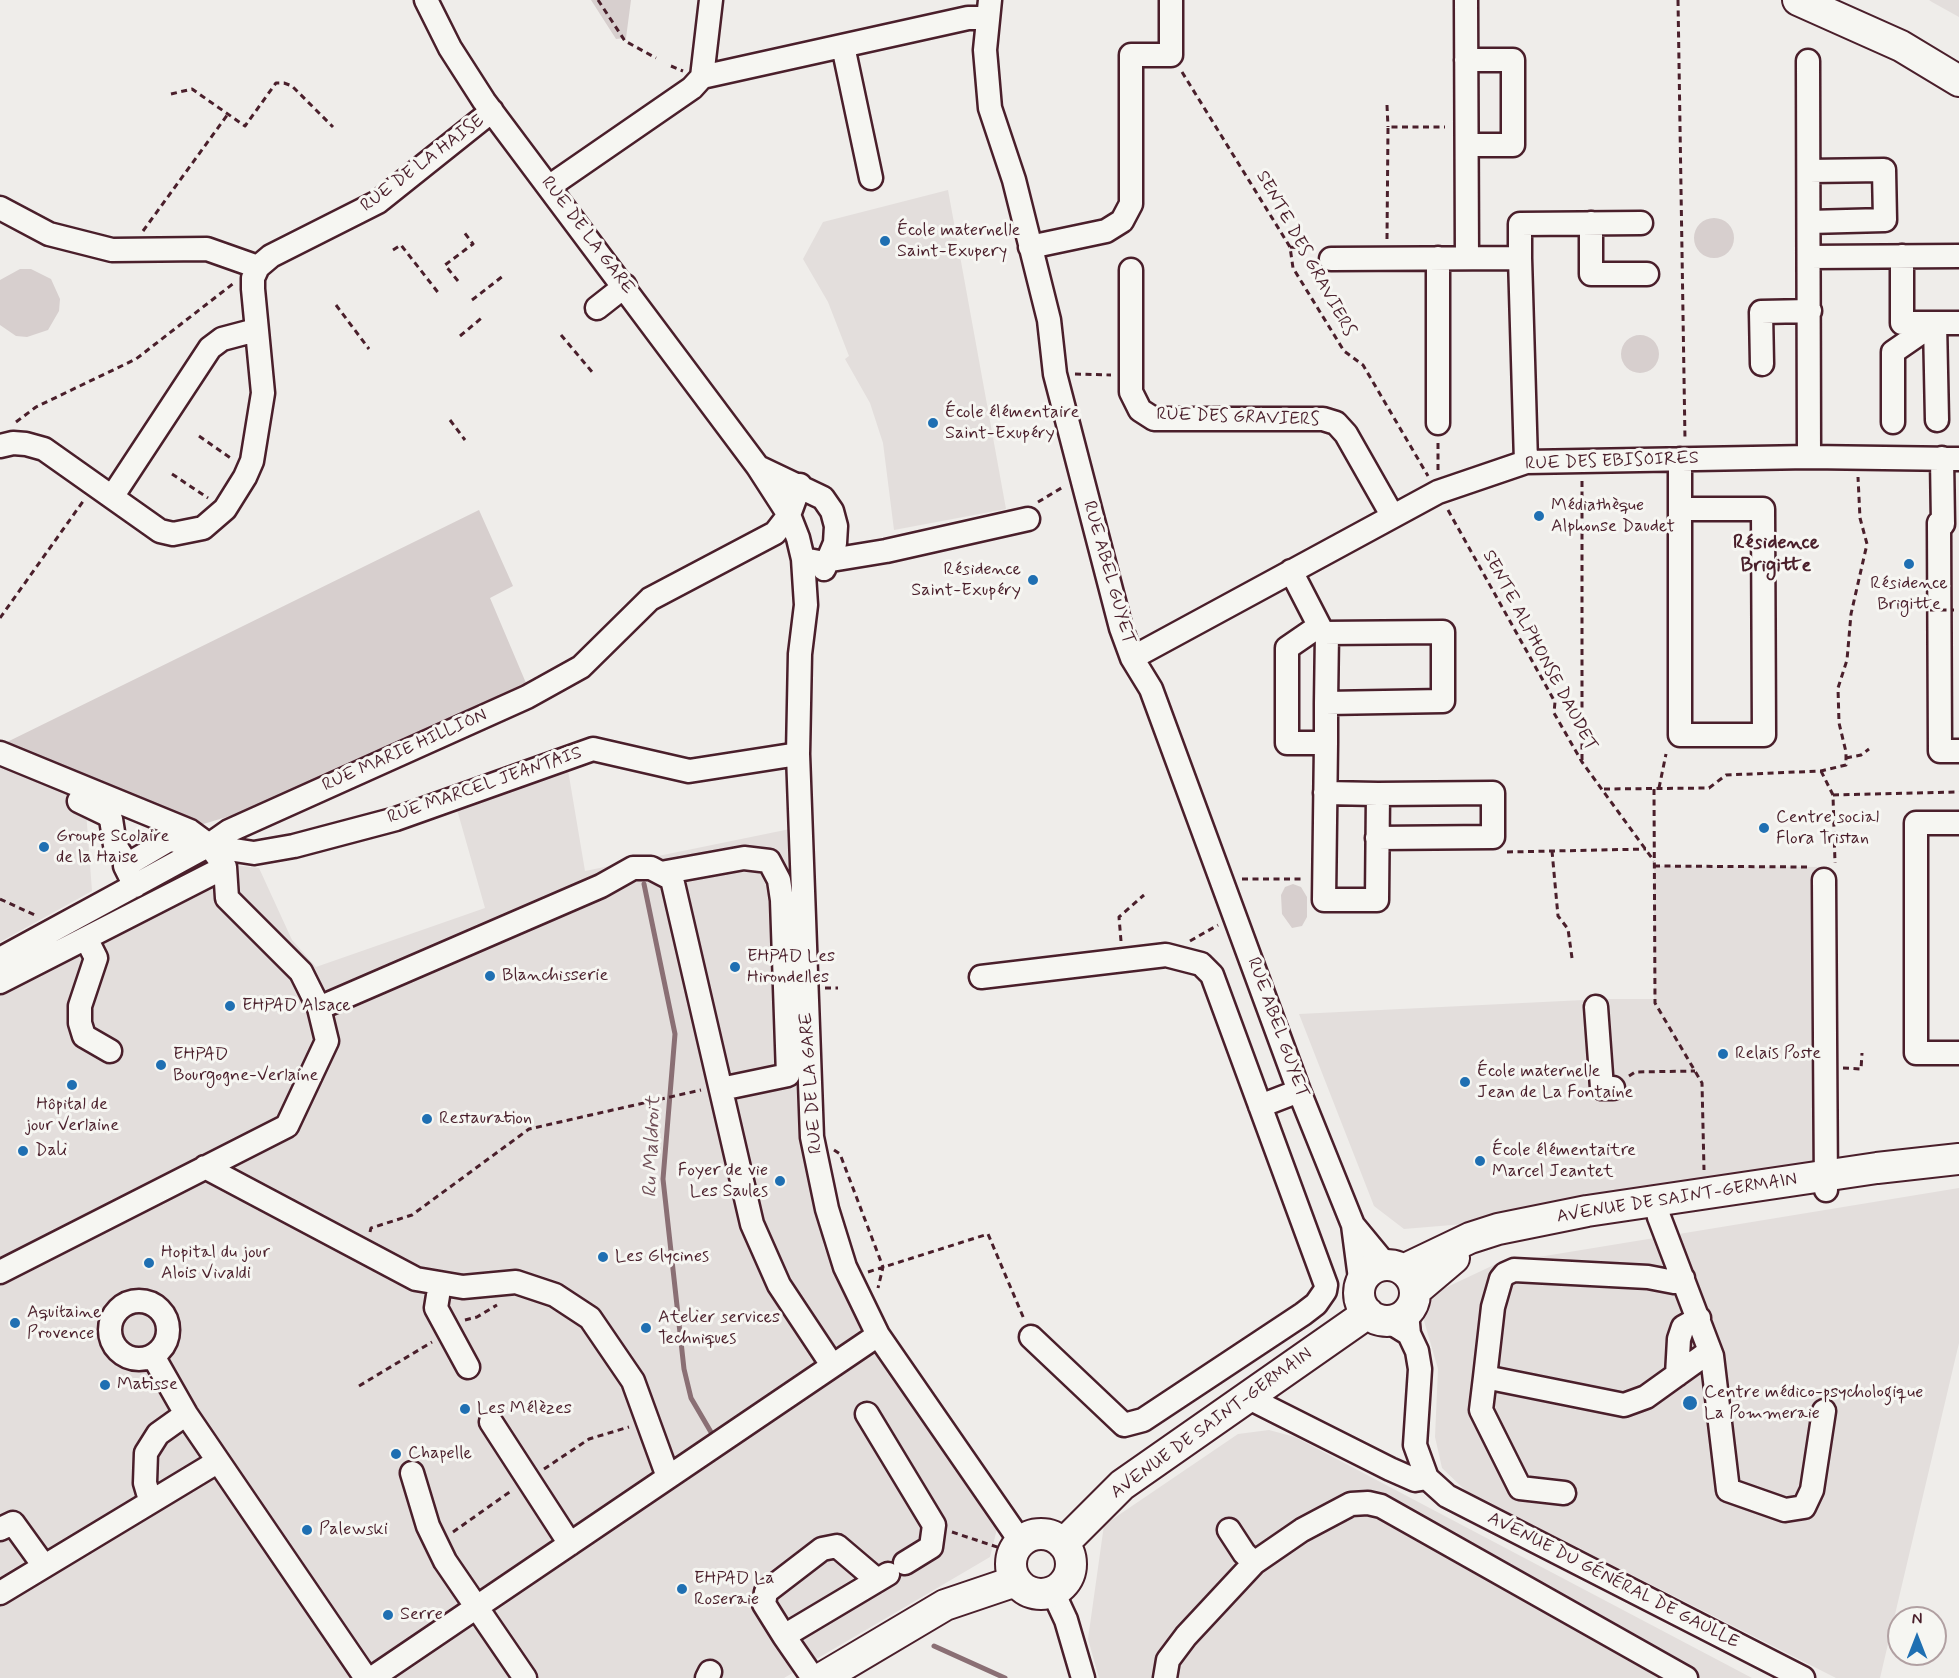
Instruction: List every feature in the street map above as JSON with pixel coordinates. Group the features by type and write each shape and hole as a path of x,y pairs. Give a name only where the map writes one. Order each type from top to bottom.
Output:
{"main road":[{"path":"1798,0 1901,46 1959,81"},
{"name":"AVENUE DE SAINT-GERMAIN","path":"1063,1544 1122,1485 1392,1299 1470,1238 1498,1229 1587,1211 1657,1209 1959,1159"},
{"name":"AVENUE DE SAINT-GERMAIN","path":"1657,1209 1704,1192 1826,1182 1881,1182 1959,1164"},
{"path":"822,1678 945,1605 1016,1558 1038,1534 1056,1538 1063,1544 1071,1561 1070,1570 1061,1586 1053,1592 1045,1594 1028,1592 1016,1558"}],"street":[{"path":"702,77 711,0"},
{"path":"1030,247 1106,231 1122,221 1131,204 1131,55 1172,55 1171,0"},
{"path":"1466,0 1467,258"},
{"name":"RUE DE LA GARE","path":"433,2 450,48 492,111 758,467 789,516 803,560 806,605 799,661 798,754 812,1137 827,1209 850,1278 878,1335 1016,1558"},
{"path":"550,186 692,88 702,77 968,18 989,9"},
{"name":"RUE ABEL GUYET","path":"989,9 985,50 990,108 1014,180 1049,320 1055,374 1121,628 1132,658 1151,689 1299,1091 1353,1225 1392,1299"},
{"path":"843,46 871,178"},
{"path":"1466,60 1513,60 1513,145 1467,145"},
{"path":"1808,61 1809,457"},
{"name":"RUE DE LA HAISE","path":"254,265 378,202 492,111"},
{"path":"1809,171 1884,170 1885,220 1809,222"},
{"path":"0,208 49,234 112,250 207,249 254,265 256,330 262,393 258,429 248,470 225,508 203,528 172,534 160,531 44,449 13,443 0,446"},
{"path":"1592,223 1592,274 1647,274"},
{"path":"1526,462 1520,224 1641,223"},
{"path":"1902,256 1902,323 1959,323"},
{"path":"1809,257 1959,256"},
{"path":"1437,258 1437,423"},
{"path":"1331,259 1520,258"},
{"name":"RUE DES GRAVIERS","path":"1131,270 1131,392 1140,410 1154,419 1323,419 1336,423 1346,434 1392,516"},
{"path":"597,308 625,286"},
{"path":"1762,364 1761,312 1810,311"},
{"path":"1935,323 1937,420"},
{"path":"1893,422 1893,352 1935,323"},
{"path":"104,491 210,348 222,339 256,330"},
{"name":"RUE DES EBISOIRES","path":"1132,658 1438,492 1526,462 1809,457 1951,459"},
{"path":"1680,459 1680,509 1680,735 1764,735 1763,509 1680,509"},
{"path":"1951,459 1951,524 1939,523 1940,751 1959,751"},
{"name":"RUE DE LA GARE","path":"758,467 800,485 823,498 832,511 836,526 835,543 806,605"},
{"path":"789,516 800,485"},
{"path":"803,560 819,562 874,553 1033,510"},
{"name":"RUE MARIE HILLION","path":"0,959 209,845 229,831 526,697 581,667 650,598 775,533 789,516"},
{"path":"1291,572 1323,630 1326,703 1324,900 1377,900 1377,794"},
{"path":"1326,703 1443,701 1443,632 1323,630 1287,648 1287,743 1326,743"},
{"name":"RUE MARCEL JEANTAIS","path":"128,864 169,840 254,852 294,846 396,819 593,749 689,771 798,754"},
{"path":"0,753 190,831 209,845 225,867 227,898 301,972 319,1008 327,1041 287,1126 0,1272"},
{"path":"0,769 106,814 111,819 118,850 128,864 125,866 127,874 135,886"},
{"path":"1325,793 1492,793 1493,837 1377,838"},
{"path":"1959,823 1916,823 1916,1053 1959,1053"},
{"path":"661,873 744,858 769,861 779,880 782,900 788,1075 721,1089"},
{"path":"0,982 225,867"},
{"path":"319,1008 601,886 633,868 651,868 672,879 752,1224 779,1285 832,1365"},
{"path":"1823,871 1826,1182"},
{"path":"86,938 96,958 80,1006 80,1023 84,1036 110,1050"},
{"path":"981,977 1166,956 1201,964 1212,975 1326,1285 1325,1291 1316,1304 1143,1420 1124,1425 1031,1337"},
{"path":"1596,1008 1602,1088 1613,1088"},
{"path":"1260,1107 1299,1091"},
{"path":"205,1167 416,1279 463,1287 516,1282 555,1295 590,1318 633,1381 668,1477"},
{"path":"1657,1209 1710,1352 1728,1490 1785,1510 1804,1507 1812,1490 1824,1411"},
{"name":"RUE ABEL GUYET","path":"1353,1225 1392,1299"},
{"path":"1564,1493 1520,1488 1481,1410 1493,1307 1501,1279 1505,1274 1514,1270 1648,1277 1674,1282 1683,1278"},
{"path":"440,1283 436,1308 468,1367"},
{"name":"AVENUE DU GÉNÉRAL DE GAULLE","path":"1392,1299 1417,1352 1420,1370 1415,1445 1427,1478 1447,1496 1803,1678"},
{"path":"1677,1375 1679,1339 1683,1327 1699,1318"},
{"path":"372,1678 878,1335"},
{"path":"1485,1377 1624,1405 1646,1396 1710,1352"},
{"path":"153,1356 186,1414 366,1678"},
{"path":"1247,1397 1390,1469 1415,1480 1427,1478"},
{"path":"150,1500 145,1483 146,1453 158,1434 186,1414"},
{"path":"784,1636 931,1547 934,1525 867,1414"},
{"path":"491,1422 570,1544"},
{"path":"0,1593 150,1500 218,1462"},
{"path":"412,1473 432,1534 445,1562 525,1678"},
{"path":"1165,1678 1168,1660 1186,1636 1254,1563 1302,1530 1352,1504 1381,1506 1686,1678"},
{"path":"0,1529 13,1523 44,1566"},
{"path":"1228,1530 1254,1563"},
{"path":"813,1678 764,1604 766,1592 822,1549 837,1546 890,1572"},
{"path":"1053,1592 1066,1620 1083,1678"}],"path":[{"path":"598,0 625,41 656,58"},
{"path":"1678,0 1685,442 1680,459"},
{"name":"SENTE DES GRAVIERS","path":"1172,55 1290,247 1293,268 1344,351 1363,365 1438,492"},
{"path":"171,94 192,89 245,126 276,83 284,83 292,86 333,127"},
{"path":"1387,105 1387,259"},
{"path":"132,250 150,219 228,114"},
{"path":"1388,127 1445,127"},
{"path":"458,281 445,265 473,244 464,232"},
{"path":"393,250 401,245 440,295"},
{"path":"11,425 36,407 136,359 236,282 254,265"},
{"path":"472,300 503,276"},
{"path":"336,304 369,349"},
{"path":"460,336 484,316"},
{"path":"561,335 593,374"},
{"path":"1055,374 1131,376"},
{"path":"450,420 465,440"},
{"path":"1437,423 1438,492"},
{"path":"199,436 248,470"},
{"path":"1604,789 1708,788 1726,775 1821,771 1846,765 1839,723 1838,688 1847,660 1851,615 1867,544 1860,518 1857,458"},
{"path":"1582,461 1582,762"},
{"path":"172,474 225,508"},
{"path":"1033,510 1072,482"},
{"path":"0,618 104,491"},
{"name":"SENTE ALPHONSE DAUDET","path":"1438,492 1555,702 1554,713 1582,762 1604,789 1654,861"},
{"path":"1846,758 1861,755 1869,749"},
{"path":"1659,788 1666,754"},
{"path":"1654,866 1823,871 1833,795 1821,771"},
{"path":"1654,789 1655,1003 1702,1083 1704,1192"},
{"path":"1833,795 1959,792"},
{"path":"1505,852 1646,849"},
{"path":"1552,851 1558,916 1568,929 1572,958"},
{"path":"1258,879 1324,879"},
{"path":"1123,960 1119,917 1144,895"},
{"path":"0,899 43,918 52,931"},
{"path":"1209,929 1216,926"},
{"path":"1845,1068 1862,1069 1862,1053"},
{"path":"1613,1088 1635,1072 1695,1071"},
{"path":"362,1252 371,1228 412,1215 529,1129 705,1089 721,1089"},
{"path":"812,1137 840,1154 883,1268"},
{"path":"850,1278 988,1234 1031,1337"},
{"path":"934,1525 1016,1558"}],"shaded area":[{"path":"591,0 631,0 626,38 616,39"},
{"path":"1929,0 1959,0 1959,17 1932,2"},
{"name":"École élémentaire Saint-Exupéry","path":"948,190 1006,509 894,530 883,443 870,403 845,359 849,356 828,302 803,259 823,222"},
{"path":"1714,218 1722,219 1728,224 1733,230 1733,246 1728,252 1722,257 1714,258 1706,257 1700,252 1695,246 1694,238 1695,230 1700,224 1706,219"},
{"path":"20,269 31,269 51,279 60,299 59,311 48,330 27,337 16,336 0,325 0,280"},
{"path":"1640,335 1653,341 1659,354 1653,367 1640,373 1627,367 1621,354 1627,341"},
{"path":"479,510 513,586 490,598 526,683 240,813 200,825 3,744"},
{"name":"Groupe Scolaire de la Haise","path":"0,760 85,797 92,891 0,942"},
{"path":"568,770 585,871 790,829 805,1138 824,1248 882,1363 997,1529 990,1557 784,1678 0,1678 0,969 177,871 203,862 259,868 292,940 316,967 485,908 456,806"},
{"path":"1654,866 1824,867 1826,1168 1476,1223 1404,1229 1374,1206 1299,1014 1604,999 1654,999"},
{"path":"1293,884 1301,887 1307,897 1307,917 1302,926 1292,928 1282,914 1281,895 1285,887"},
{"name":"Centre médico-psychologique La Pommeraie","path":"1959,1188 1959,1343 1897,1606 1887,1606 1887,1648 1880,1678 1836,1678 1466,1491 1442,1468 1435,1437 1438,1369 1420,1307 1445,1288 1496,1264"},
{"path":"1269,1430 1295,1437 1752,1678 1099,1678 1088,1639 1104,1525 1238,1434"}],"waterway":[{"name":"Ru Maldroit","path":"644,884 675,1034 663,1179 684,1369 691,1398 715,1439"},
{"name":"Ru Maldroit","path":"934,1646 1005,1678"}],"place":[{"name":"École maternelle Saint-Exupery","path":"885,241"},
{"name":"École élémentaire Saint-Exupéry","path":"933,423"},
{"name":"Médiathèque Alphonse Daudet","path":"1539,516"},
{"name":"Résidence Brigitte","path":"1909,564"},
{"name":"Résidence Saint-Exupéry","path":"1033,580"},
{"name":"Centre social Flora Tristan","path":"1764,828"},
{"name":"Groupe Scolaire de la Haise","path":"44,847"},
{"name":"EHPAD Les Hirondelles","path":"735,967"},
{"name":"Blanchisserie","path":"490,976"},
{"name":"EHPAD Alsace","path":"230,1006"},
{"name":"Relais Poste","path":"1723,1054"},
{"name":"EHPAD Bourgogne-Verlaine","path":"161,1065"},
{"name":"École maternelle Jean de La Fontaine","path":"1465,1082"},
{"name":"Hôpital de jour Verlaine","path":"72,1085"},
{"name":"Restauration","path":"427,1119"},
{"name":"Dali","path":"23,1151"},
{"name":"École élémentaitre Marcel Jeantet","path":"1480,1161"},
{"name":"Foyer de vie Les Saules","path":"780,1181"},
{"name":"Les Glycines","path":"603,1257"},
{"name":"Hopital du jour Alois Vivaldi","path":"149,1263"},
{"name":"Aquitaine Provence","path":"15,1323"},
{"name":"Atelier services Techniques","path":"646,1328"},
{"name":"Matisse","path":"105,1385"},
{"name":"Centre médico-psychologique La Pommeraie","path":"1690,1403"},
{"name":"Les Mélèzes","path":"465,1409"},
{"name":"Chapelle","path":"396,1454"},
{"name":"Palewski","path":"307,1530"},
{"name":"EHPAD La Roseraie","path":"682,1589"},
{"name":"Serre","path":"388,1615"}],"district":[{"name":"Résidence Brigitte","path":"1776,556"}]}
